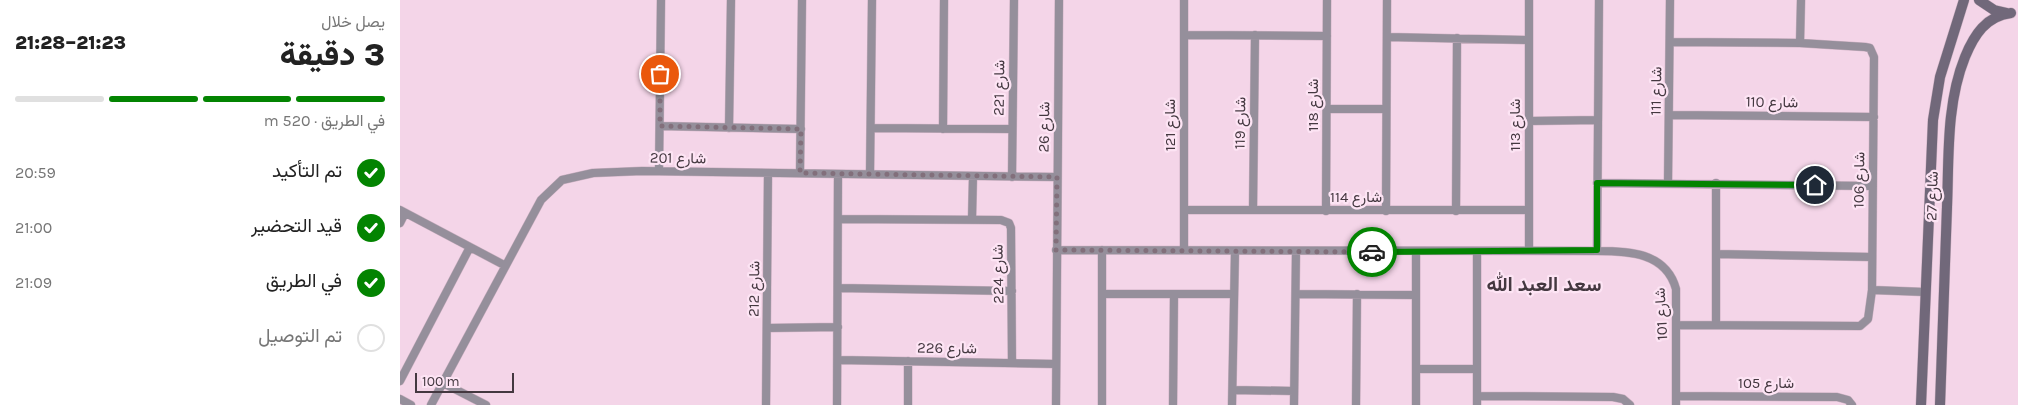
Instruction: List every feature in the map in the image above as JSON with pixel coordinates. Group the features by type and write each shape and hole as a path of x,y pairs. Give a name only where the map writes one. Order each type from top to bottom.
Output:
{"main road":[{"name":"شارع 27","path":"1920,405 1924,292 1936,96 1964,0"},
{"path":"1979,0 1994,10 2015,13"},
{"name":"شارع 27","path":"1940,405 1949,163 1954,97 1965,57 1978,32 1992,18 2015,13"}],"street":[{"path":"659,171 661,0"},
{"path":"729,128 731,0"},
{"path":"800,173 802,0"},
{"path":"870,174 872,0"},
{"path":"943,129 944,0"},
{"name":"شارع 221","path":"1012,176 1014,0"},
{"name":"شارع 26","path":"1056,405 1059,0"},
{"name":"شارع 121","path":"1184,0 1184,250"},
{"name":"شارع 118","path":"1326,211 1327,0"},
{"path":"1386,211 1387,0"},
{"name":"شارع 113","path":"1529,0 1529,251"},
{"path":"1597,250 1599,0"},
{"name":"شارع 111","path":"1668,183 1670,0"},
{"path":"1800,43 1801,0"},
{"path":"1184,35 1327,36"},
{"name":"شارع 119","path":"1252,210 1255,35"},
{"path":"1387,37 1528,40"},
{"path":"1456,211 1457,38"},
{"name":"شارع 106","path":"1670,42 1800,43 1870,48 1874,57 1872,290 1868,319 1860,326 1677,325"},
{"path":"1327,109 1386,109"},
{"name":"شارع 110","path":"1670,115 1874,117"},
{"path":"1528,121 1598,120"},
{"path":"660,126 801,129"},
{"path":"871,128 1012,129"},
{"name":"شارع 201","path":"431,405 541,200 562,180 592,173 659,171 1057,177"},
{"name":"شارع 212","path":"766,405 768,173"},
{"path":"837,405 838,174"},
{"path":"972,219 973,176"},
{"path":"1597,183 1873,186"},
{"path":"1716,183 1716,325"},
{"name":"شارع 114","path":"1184,210 1529,210"},
{"path":"400,223 403,212 504,266"},
{"name":"شارع 224","path":"838,219 972,219 1001,220 1009,223 1011,228 1012,364"},
{"path":"400,381 470,247"},
{"name":"شارع 101","path":"1056,250 1416,252 1597,250 1641,254 1663,266 1672,277 1676,289 1676,401"},
{"path":"1102,250 1102,405"},
{"path":"1232,405 1234,251"},
{"path":"1294,405 1296,251"},
{"path":"1416,252 1416,405"},
{"path":"1477,252 1477,405"},
{"path":"1716,254 1872,257"},
{"path":"838,288 1012,291"},
{"path":"1872,290 1924,292"},
{"path":"1102,294 1234,294"},
{"path":"1173,405 1174,294"},
{"path":"1296,294 1416,295"},
{"path":"1356,405 1357,294"},
{"path":"767,328 838,327"},
{"name":"شارع 226","path":"838,360 1056,364"},
{"path":"908,361 908,405"},
{"path":"1416,369 1477,369"},
{"path":"442,383 486,405"},
{"path":"1232,390 1294,391"},
{"path":"1477,396 1613,397 1623,399 1630,405"},
{"name":"شارع 105","path":"1676,401 1838,397 1848,400 1852,405"},
{"path":"400,399 411,405"}],"way so far":[{"path":"660,74 660,126 801,129 800,173 1057,177 1056,250 1372,252"}],"district":[{"name":"سعد العبد الله","path":"1544,284"}],"route":[{"path":"1372,252 1597,250 1597,183 1815,185"}]}
